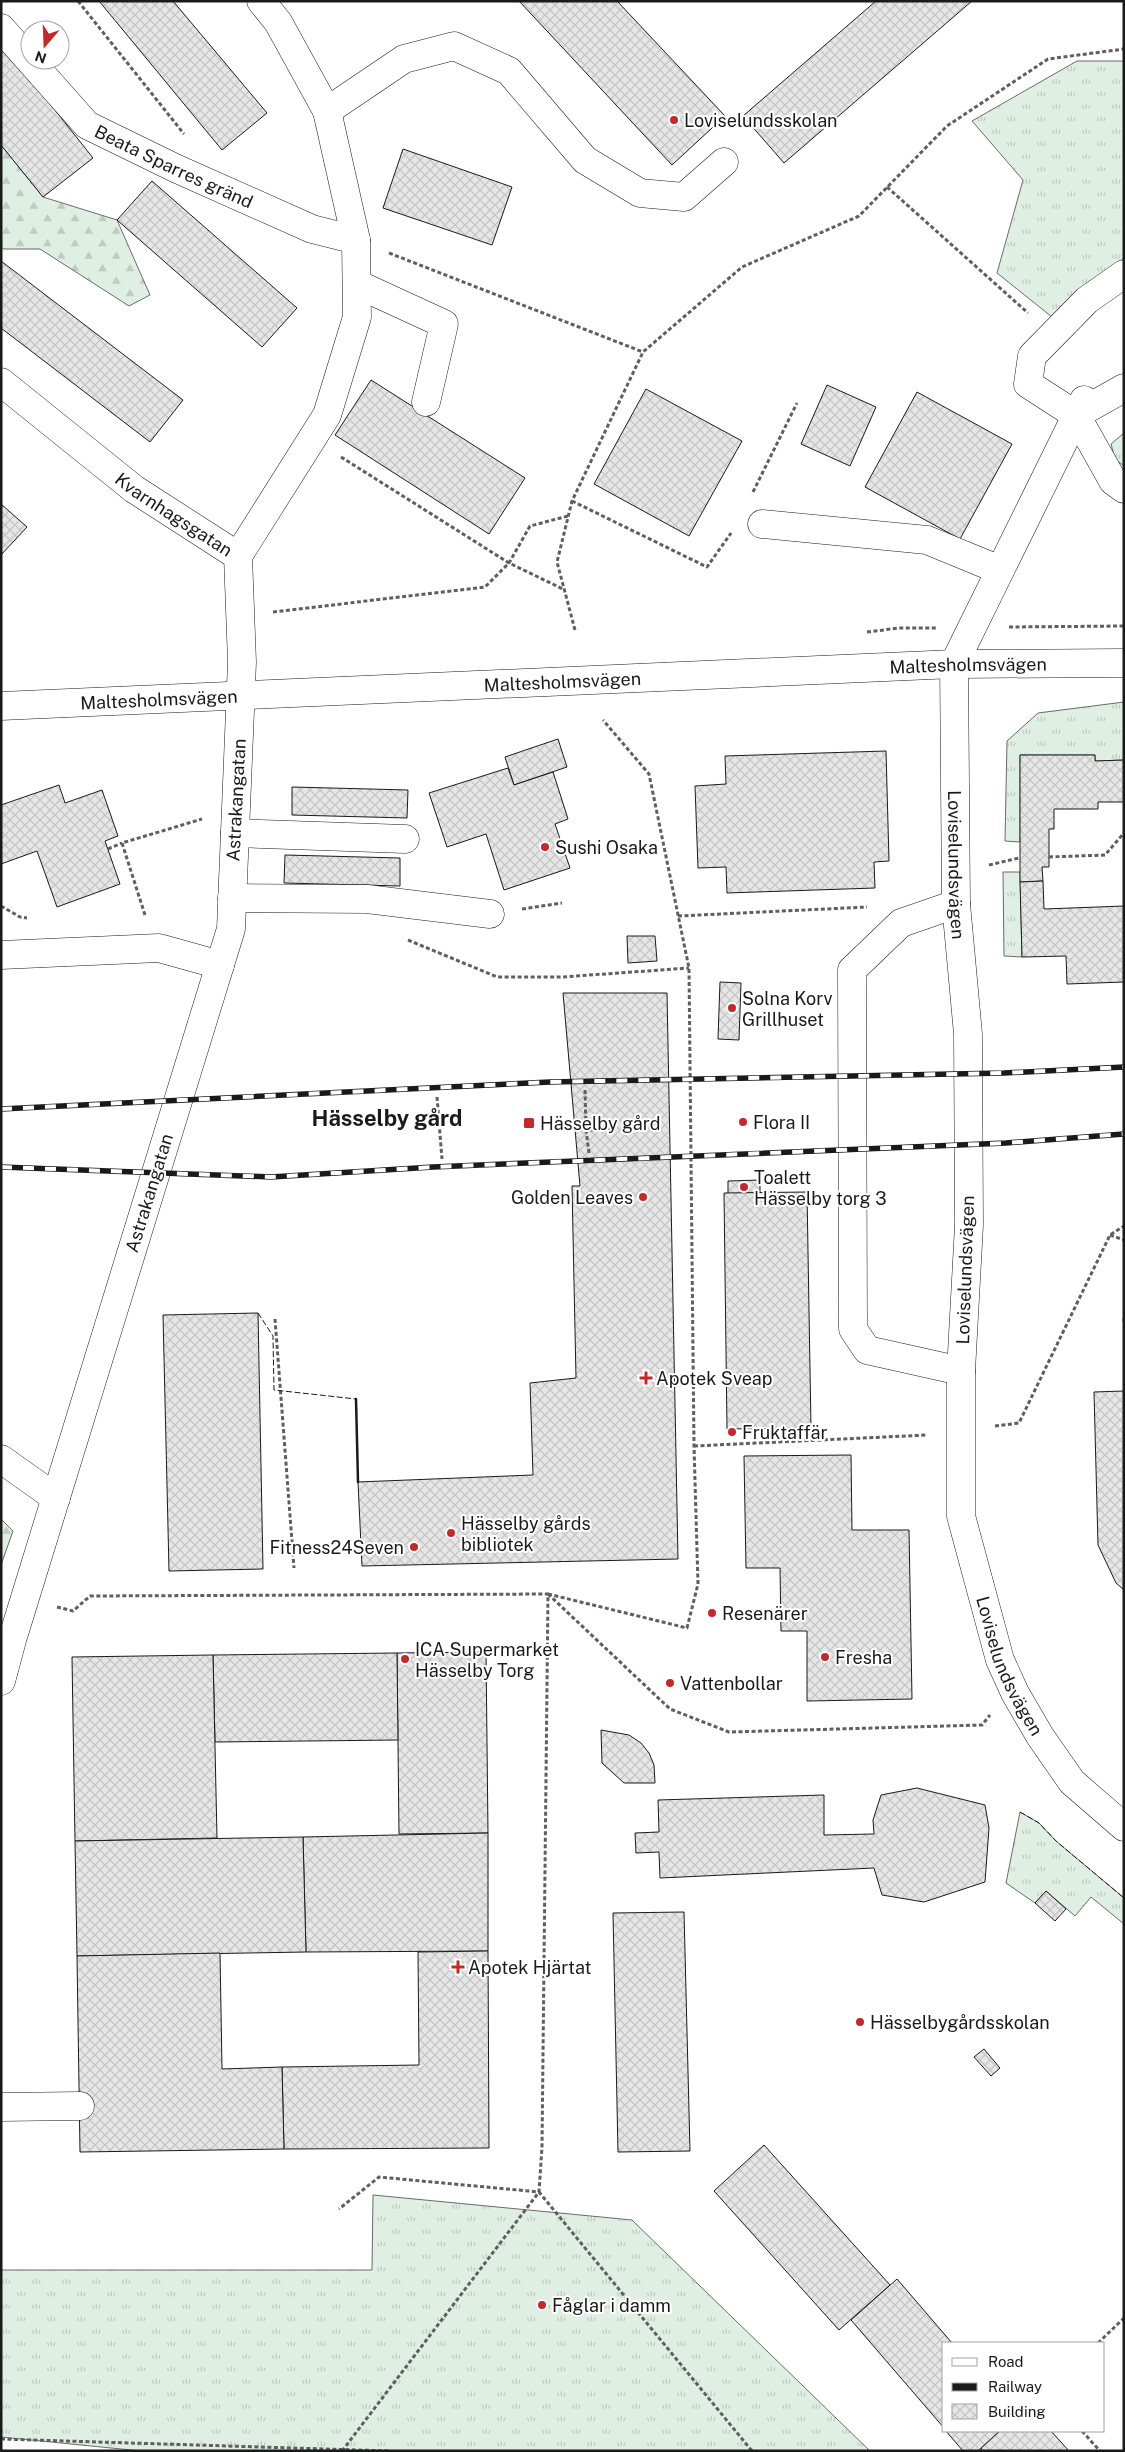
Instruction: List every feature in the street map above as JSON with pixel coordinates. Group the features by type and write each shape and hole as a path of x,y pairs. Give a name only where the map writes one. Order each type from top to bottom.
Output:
{"street":[{"path":"238,556 327,415 357,316 356,240 327,111 278,22 261,1"},
{"name":"Beata Sparres gränd","path":"1,28 87,125 175,168 312,229 356,240"},
{"path":"327,111 404,59 454,46 509,70 586,160 640,193 684,197 724,162"},
{"path":"1124,274 1087,300 1032,356 1028,384 1080,407 1113,482 1124,489"},
{"path":"357,284 444,324 426,402"},
{"name":"Kvarnhagsgatan","path":"1,382 134,489 238,556 240,696"},
{"path":"954,664 1080,407 1124,388"},
{"path":"762,524 927,540 1000,570"},
{"name":"Maltesholmsvägen","path":"1,706 954,664 1124,663"},
{"name":"Loviselundsvägen","path":"954,664 956,904 968,1034 968,1225 961,1372 961,1516 1000,1660 1016,1693 1040,1736 1072,1782 1124,1827"},
{"name":"Astrakangatan","path":"1,1681 231,929 240,696"},
{"path":"235,820 405,839"},
{"path":"232,898 367,899 490,914"},
{"path":"956,904 902,923 852,970 853,1329 867,1350 961,1372"},
{"path":"1,955 159,948 220,965"},
{"path":"1,1459 56,1498"},
{"path":"1,2106 80,2106"}],"path":[{"path":"78,1 188,138"},
{"path":"575,630 557,562 568,516 572,501 643,352 742,267 859,216 947,126 1048,59 1124,49"},
{"path":"887,187 1053,335"},
{"path":"356,240 643,352"},
{"path":"751,496 797,403"},
{"path":"312,439 509,563 564,589"},
{"path":"572,501 707,567 734,529"},
{"path":"240,616 485,587 509,563 530,526 568,516"},
{"path":"25,1600 72,1611 90,1596 548,1594 687,1628 698,1584 694,1446 689,968 649,774 603,720"},
{"path":"108,849 122,843 235,820"},
{"path":"1049,857 1105,855 1124,833"},
{"path":"122,843 148,925"},
{"path":"490,914 562,903"},
{"path":"1,906 20,918"},
{"path":"678,916 873,907"},
{"path":"407,939 498,977 562,977 689,968"},
{"path":"585,1090 586,1130 589,1153"},
{"path":"437,1097 442,1159"},
{"path":"586,1130 615,1130"},
{"path":"1018,1423 1110,1235 1124,1226"},
{"path":"1110,1235 1124,1240"},
{"path":"1124,1318 1124,1324"},
{"path":"275,1319 294,1568"},
{"path":"694,1446 930,1434"},
{"path":"548,1594 670,1709 728,1732 982,1725 998,1706 1016,1693"},
{"path":"342,2450 539,2192 542,2147 548,1594"},
{"path":"339,2209 379,2177 539,2192 752,2451"},
{"path":"1099,2342 1124,2318"},
{"path":"1083,2432 1100,2451"},
{"path":"1,2439 390,2451"}],"green space":[{"path":"1077,61 1124,61 1124,258 1052,317 997,273 1023,180 972,121"},
{"path":"1,145 43,197 117,220 150,295 129,306 40,249 4,249 1,247"},
{"path":"1124,433 1124,466 1115,459 1111,444"},
{"path":"1124,702 1124,760 1095,761 1095,755 1020,755 1020,842 1005,841 1007,741 1038,713"},
{"path":"1003,872 1020,872 1022,957 1004,956"},
{"path":"1,1519 13,1531 1,1565"},
{"path":"1020,1812 1039,1823 1056,1841 1124,1898 1124,1924 1091,1897 1075,1916 1046,1891 1035,1903 1006,1883"},
{"path":"373,2195 632,2220 870,2451 141,2451 1,2437 1,2270 372,2270"}],"building":[{"path":"99,1 173,1 267,113 222,150"},
{"path":"519,1 617,1 725,116 672,165"},
{"path":"876,1 972,1 784,163 743,116"},
{"path":"1,42 20,66 20,70 23,70 93,158 43,197 1,145"},
{"path":"403,149 512,187 492,245 383,208"},
{"path":"152,181 297,308 262,347 117,220"},
{"path":"1,261 183,400 150,442 1,328"},
{"path":"371,380 525,478 489,534 335,435"},
{"path":"827,385 876,407 850,466 801,444"},
{"path":"646,389 742,441 689,536 594,484"},
{"path":"917,392 1012,444 960,539 865,487"},
{"path":"1,504 27,527 1,555"},
{"path":"558,739 567,767 514,785 505,757"},
{"path":"886,751 889,861 874,862 875,888 727,893 726,867 698,868 695,786 726,784 725,756"},
{"path":"1020,755 1095,755 1095,761 1124,760 1124,802 1098,802 1098,809 1054,809 1054,829 1049,829 1049,867 1042,867 1043,881 1020,882"},
{"path":"508,768 514,785 553,772 568,819 555,824 570,868 504,890 486,834 447,847 429,793"},
{"path":"59,785 65,803 102,790 118,836 105,841 120,884 57,907 37,851 1,864 1,805"},
{"path":"292,787 408,790 407,818 292,815"},
{"path":"285,855 400,858 400,886 284,883"},
{"path":"1043,881 1044,909 1124,906 1124,982 1067,984 1066,956 1022,957 1020,882"},
{"path":"627,936 655,936 657,961 628,963"},
{"path":"720,982 741,983 739,1040 718,1039"},
{"path":"563,993 667,993 678,1559 362,1566 358,1482 533,1475 530,1383 576,1378 572,1186 580,1186"},
{"name":"Toalett Hässelby torg 3","path":"760,1180 760,1193 728,1194 728,1181"},
{"path":"807,1192 811,1428 727,1429 724,1193"},
{"path":"258,1313 263,1569 169,1571 163,1315"},
{"path":"1124,1391 1124,1590 1116,1583 1098,1545 1094,1392"},
{"path":"851,1455 852,1530 909,1530 912,1699 807,1701 807,1631 781,1631 780,1568 746,1568 744,1456"},
{"path":"486,1652 488,1833 399,1834 397,1653"},
{"path":"397,1653 398,1740 215,1742 213,1655"},
{"path":"213,1655 217,1838 75,1841 72,1657"},
{"path":"601,1730 629,1735 641,1743 649,1753 654,1765 655,1783 624,1783 602,1763"},
{"path":"917,1788 985,1805 989,1828 985,1882 924,1902 882,1895 874,1868 660,1878 659,1852 636,1853 635,1833 659,1832 658,1800 824,1795 824,1835 874,1834 873,1820 881,1795"},
{"path":"488,1833 488,1951 306,1952 303,1837"},
{"path":"303,1837 306,1952 77,1956 75,1841"},
{"path":"1046,1891 1066,1909 1055,1921 1035,1903"},
{"path":"684,1912 690,2151 618,2152 613,1913"},
{"path":"488,1951 489,2148 284,2149 282,2067 419,2065 418,1952"},
{"path":"220,1953 222,2069 282,2067 284,2149 80,2152 77,1956"},
{"path":"984,2049 1000,2068 991,2076 974,2057"},
{"path":"764,2145 890,2285 839,2330 714,2191"},
{"path":"897,2279 951,2342 942,2342 942,2426 851,2320"},
{"path":"947,2432 999,2432 978,2451 963,2451"},
{"path":"999,2432 1052,2432 1069,2451 983,2451 981,2448"}],"railway":[{"path":"1,1109 550,1082 1004,1073 1124,1067"},
{"path":"1,1167 271,1177 433,1167 1006,1143 1124,1134"}],"fence":[{"path":"258,1313 273,1336 274,1390 356,1399"},
{"path":"1020,1812 1039,1823 1056,1841 1124,1898"}],"wall":[{"path":"356,1399 358,1482"}],"place":[{"name":"Loviselundsskolan","path":"674,120"},
{"name":"Sushi Osaka","path":"545,847"},
{"name":"Solna Korv Grillhuset","path":"732,1008"},
{"name":"Flora II","path":"743,1122"},
{"name":"Hässelby gård","path":"529,1123"},
{"name":"Toalett Hässelby torg 3","path":"744,1187"},
{"name":"Golden Leaves","path":"643,1197"},
{"name":"Apotek Sveap","path":"646,1378"},
{"name":"Fruktaffär","path":"732,1432"},
{"name":"Hässelby gårds bibliotek","path":"451,1533"},
{"name":"Fitness24Seven","path":"414,1547"},
{"name":"Resenärer","path":"712,1613"},
{"name":"Fresha","path":"825,1657"},
{"name":"ICA Supermarket Hässelby Torg","path":"405,1659"},
{"name":"Vattenbollar","path":"670,1683"},
{"name":"Apotek Hjärtat","path":"458,1967"},
{"name":"Hässelbygårdsskolan","path":"860,2022"},
{"name":"Fåglar i damm","path":"542,2305"}],"district":[{"name":"Hässelby gård","path":"387,1118"}]}
